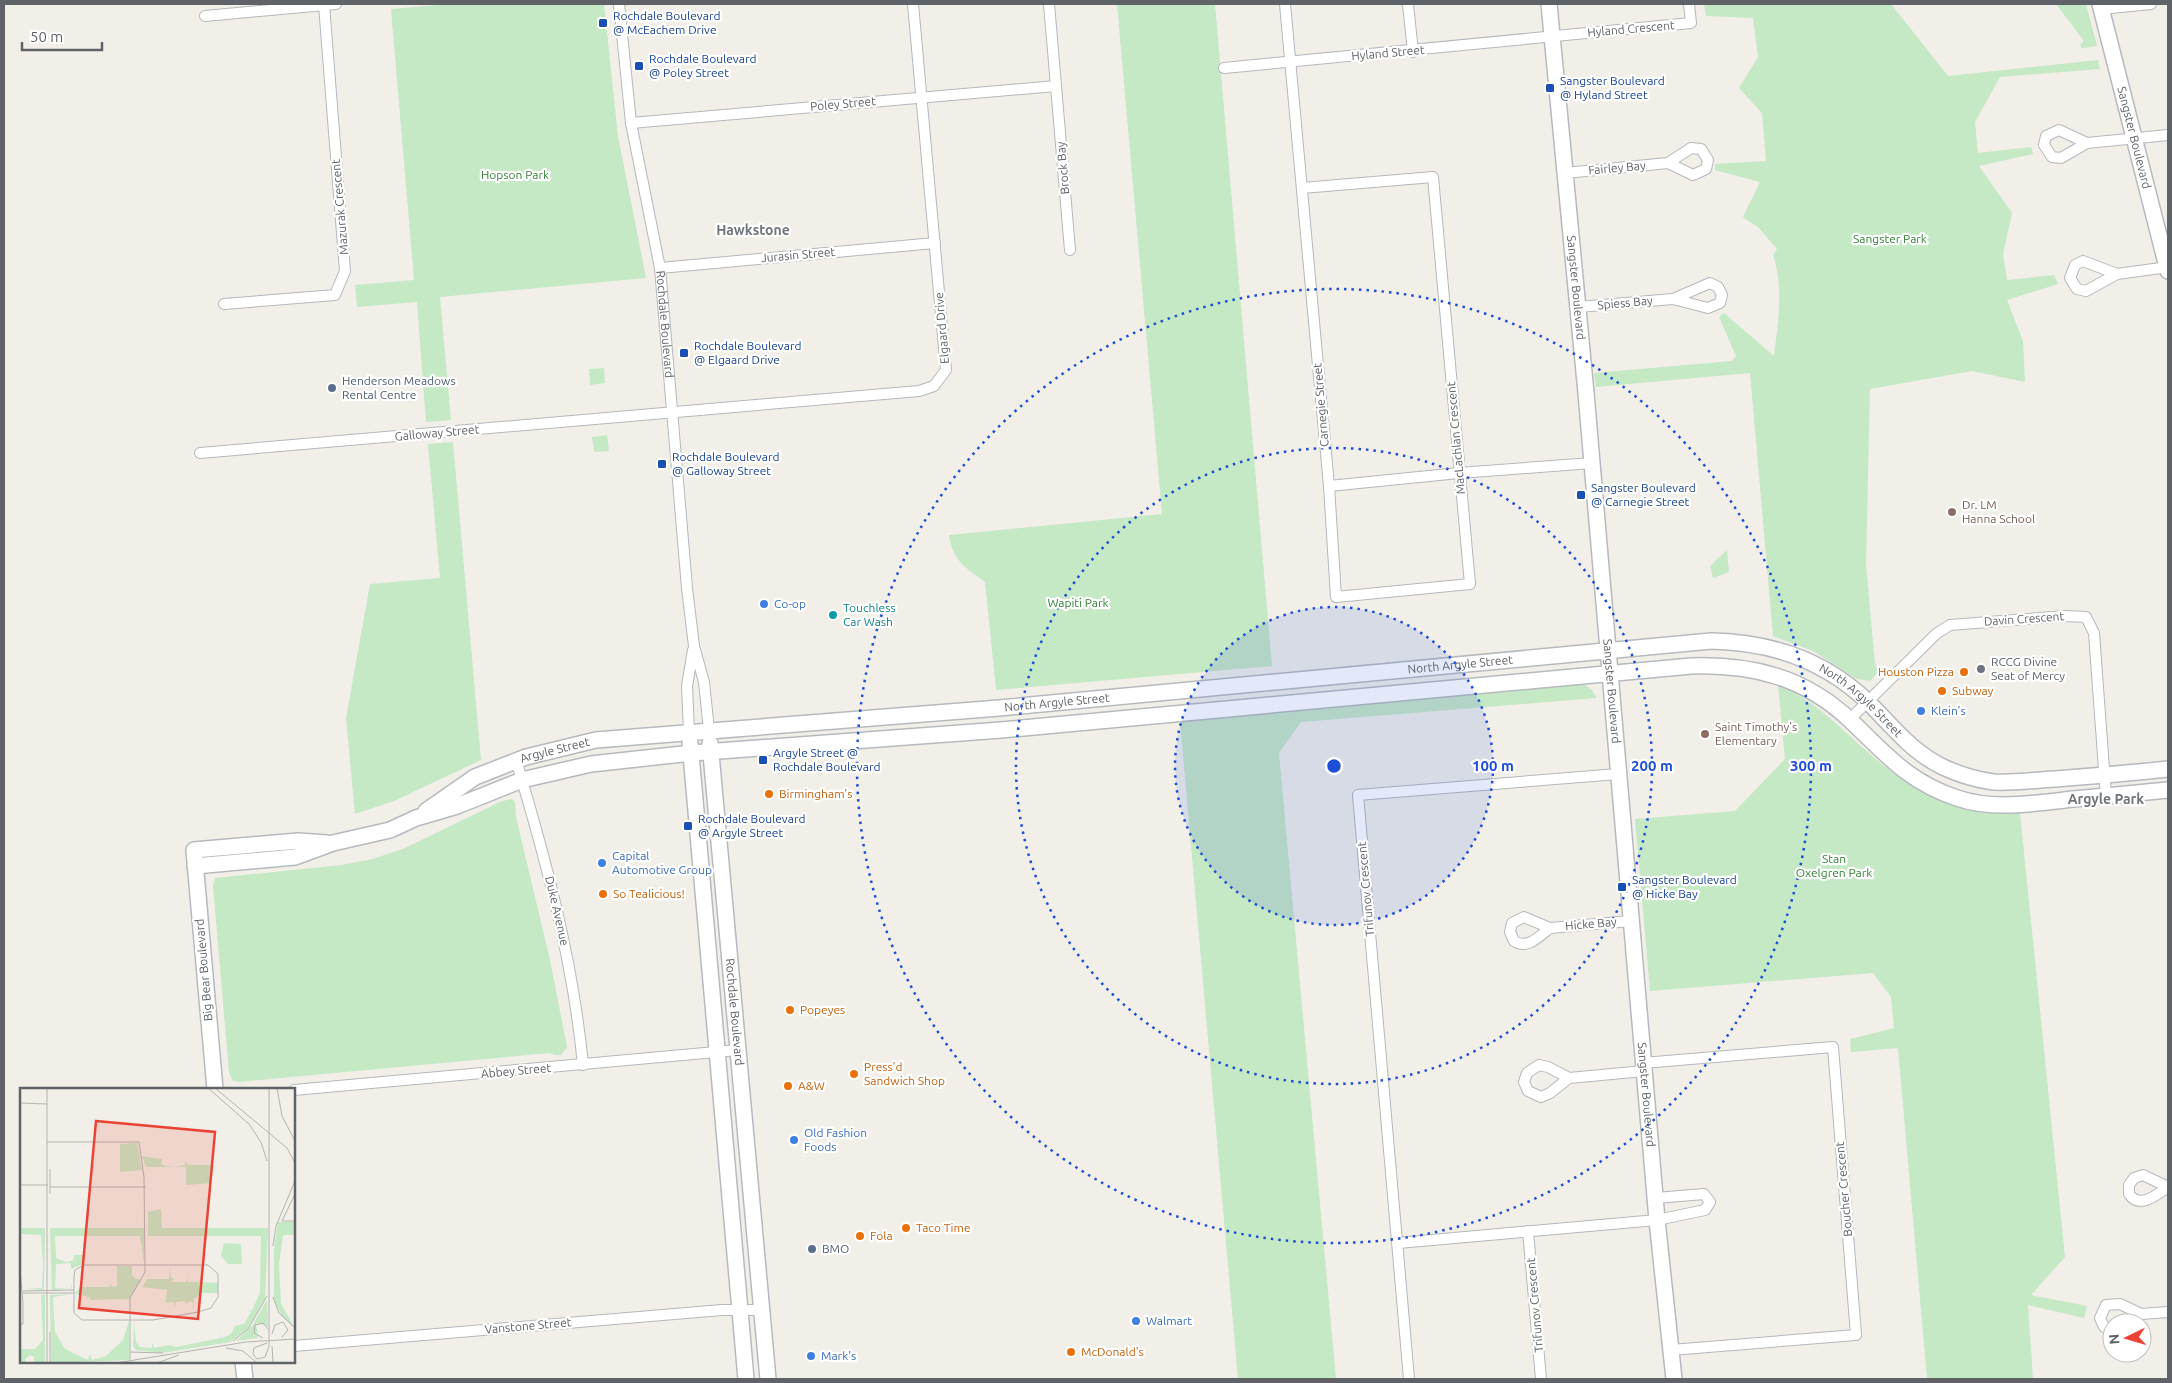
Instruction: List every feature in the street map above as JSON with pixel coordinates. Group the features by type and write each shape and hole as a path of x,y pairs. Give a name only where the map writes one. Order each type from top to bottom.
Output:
{"street":[{"path":"205,16 336,4"},
{"name":"Rochdale Boulevard","path":"619,4 631,123 660,268 694,646 704,682 709,730 768,1379"},
{"name":"Elgaard Drive","path":"673,413 919,391 934,386 946,370 913,4"},
{"name":"Brock Bay","path":"1049,4 1070,250"},
{"name":"Carnegie Street","path":"1285,4 1329,486"},
{"path":"1408,4 1413,52"},
{"name":"Sangster Boulevard","path":"1549,4 1609,651 1657,1220 1674,1379"},
{"name":"Hyland Crescent","path":"1552,36 1691,23 1689,4"},
{"path":"2101,6 2150,4"},
{"name":"Mazurak Crescent","path":"224,304 335,295 345,271 324,5"},
{"name":"Sangster Boulevard","path":"2101,6 2168,268"},
{"name":"Hyland Street","path":"1224,68 1413,52 1552,36"},
{"name":"Poley Street","path":"631,123 1056,86"},
{"path":"2087,143 2168,135"},
{"name":"Fairley Bay","path":"1565,173 1668,163"},
{"name":"MacLachlan Crescent","path":"1302,188 1433,177 1470,584 1336,597 1329,486"},
{"name":"Jurasin Street","path":"660,268 935,243"},
{"path":"2117,274 2168,268"},
{"name":"Spiess Bay","path":"1578,306 1673,299"},
{"name":"Galloway Street","path":"200,453 673,413"},
{"path":"1329,486 1459,473 1592,463"},
{"name":"Davin Crescent","path":"1850,719 1936,634 1950,625 2066,616 2086,618 2094,633 2106,796"},
{"name":"North Argyle Street","path":"709,730 999,708 1711,641 1737,641 1787,651 1837,678 1867,701 1926,758 1945,768 1969,776 1994,782 2168,769"},
{"name":"Rochdale Boulevard","path":"694,646 687,686 689,732 746,1379"},
{"name":"North Argyle Street","path":"711,752 885,740 1611,675 1690,666 1723,665 1752,668 1779,676 1804,687 1850,719 1892,762 1918,781 1957,798 2006,806 2168,790"},
{"name":"Argyle Street","path":"416,818 475,777 516,760 596,740 709,730"},
{"name":"Argyle Street","path":"195,866 295,857 334,844 390,830 416,818 457,806 522,780 591,764 711,752"},
{"name":"Duke Avenue","path":"516,760 548,871 572,981 583,1065"},
{"name":"Trifunov Crescent","path":"1409,1379 1358,795 1618,774"},
{"name":"Argyle Street","path":"194,850 298,841 334,844"},
{"name":"Big Bear Boulevard","path":"194,850 215,1088"},
{"name":"Hicke Bay","path":"1550,928 1631,921"},
{"name":"Boucher Crescent","path":"1644,1068 1833,1047 1856,1335 1671,1350"},
{"name":"Abbey Street","path":"295,1090 738,1050"},
{"path":"1568,1078 1644,1068"},
{"path":"1398,1243 1657,1220 1705,1210 1710,1202 1704,1194 1656,1198"},
{"name":"Trifunov Crescent","path":"1528,1231 1541,1379"},
{"path":"2102,1313 2106,1305 2120,1304 2139,1313"},
{"name":"Vanstone Street","path":"295,1346 722,1310 740,1312 762,1310"},
{"path":"2152,1313 2168,1312"},
{"path":"243,1363 244,1379"}],"green space":[{"name":"Hopson Park","path":"451,4 604,4 618,136 646,278 440,297 451,420 426,422 417,302 357,307 355,285 414,280 391,9"},
{"name":"Wapiti Park","path":"1117,4 1215,4 1272,666 996,690 985,582 961,563 953,551 949,535 1162,514"},
{"name":"Sangster Park","path":"1704,4 1891,4 1948,76 2098,60 2100,69 2000,77 1975,122 1978,153 2031,147 2033,154 1979,166 2012,213 2003,254 2007,280 2054,275 2058,284 2007,300 2023,341 2025,382 1972,371 1870,389 1866,564 1875,664 1879,671 1870,681 1857,679 1813,651 1773,636 1750,373 1596,387 1594,373 1732,361 1736,356 1719,317 1724,313 1774,356 1779,292 1773,255 1777,249 1758,227 1743,217 1760,182 1715,170 1715,164 1766,161 1762,113 1739,88 1758,57 1753,18 1706,16"},
{"path":"2056,4 2086,4 2097,46 2082,48 2080,45 2084,41"},
{"path":"604,368 605,383 590,385 589,369"},
{"path":"607,435 609,451 594,452 592,437"},
{"path":"453,442 481,760 394,801 355,814 346,718 370,584 440,578 428,444"},
{"path":"1727,550 1729,572 1713,578 1710,566"},
{"path":"1583,684 1591,689 1597,698 1301,722 1279,753 1336,1379 1238,1379 1180,721"},
{"name":"Stan Oxelgren Park","path":"1778,685 1799,695 1818,708 1891,772 1928,795 1968,808 2020,813 2065,1257 2031,1295 2087,1306 2084,1318 2028,1305 2033,1379 1927,1379 1898,1048 1851,1052 1850,1039 1894,1028 1891,997 1873,973 1650,991 1635,819 1735,811 1785,759"},
{"path":"512,799 515,802 516,817 550,960 567,1047 561,1055 549,1053 238,1082 232,1080 229,1072 213,886 215,878 342,865 372,859 403,849 502,801"}],"place":[{"name":"Rochdale Boulevard @ McEachem Drive","path":"603,23"},
{"name":"Rochdale Boulevard @ Poley Street","path":"639,66"},
{"name":"Sangster Boulevard @ Hyland Street","path":"1550,88"},
{"name":"Rochdale Boulevard @ Elgaard Drive","path":"684,353"},
{"name":"Henderson Meadows Rental Centre","path":"332,388"},
{"name":"Rochdale Boulevard @ Galloway Street","path":"662,464"},
{"name":"Sangster Boulevard @ Carnegie Street","path":"1581,495"},
{"name":"Dr. LM Hanna School","path":"1952,512"},
{"name":"Co-op","path":"764,604"},
{"name":"Touchless Car Wash","path":"833,615"},
{"name":"RCCG Divine Seat of Mercy","path":"1981,669"},
{"name":"Houston Pizza","path":"1964,672"},
{"name":"Subway","path":"1942,691"},
{"name":"Klein's","path":"1921,711"},
{"name":"Saint Timothy's Elementary","path":"1705,734"},
{"name":"Argyle Street @ Rochdale Boulevard","path":"763,760"},
{"name":"Birmingham's","path":"769,794"},
{"name":"Rochdale Boulevard @ Argyle Street","path":"688,826"},
{"name":"Capital Automotive Group","path":"602,863"},
{"name":"Sangster Boulevard @ Hicke Bay","path":"1622,887"},
{"name":"So Tealicious!","path":"603,894"},
{"name":"Popeyes","path":"790,1010"},
{"name":"Press'd Sandwich Shop","path":"854,1074"},
{"name":"A&W","path":"788,1086"},
{"name":"Old Fashion Foods","path":"794,1140"},
{"name":"Taco Time","path":"906,1228"},
{"name":"Fola","path":"860,1236"},
{"name":"BMO","path":"812,1249"},
{"name":"Walmart","path":"1136,1321"},
{"name":"McDonald's","path":"1071,1352"},
{"name":"Mark's","path":"811,1356"}],"district":[{"name":"Hawkstone","path":"753,230"},
{"name":"Argyle Park","path":"2106,799"}]}
